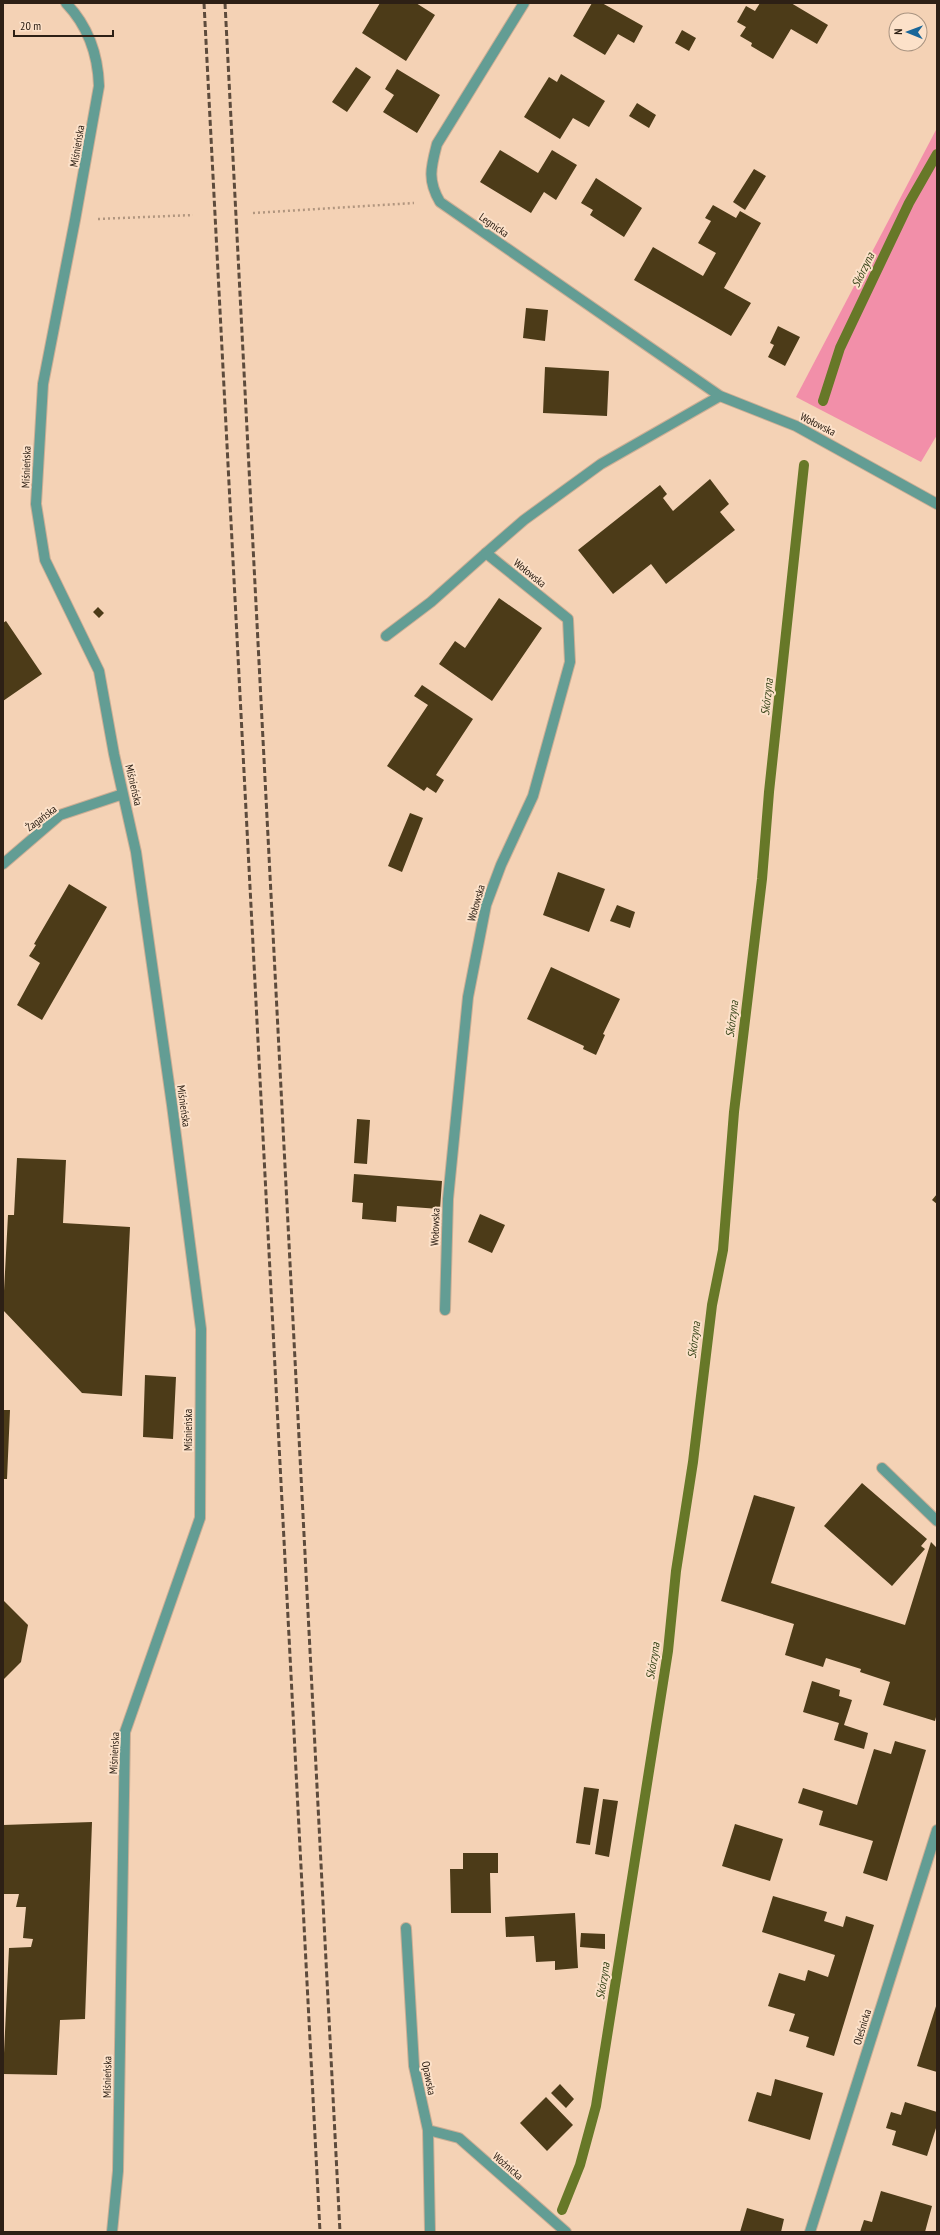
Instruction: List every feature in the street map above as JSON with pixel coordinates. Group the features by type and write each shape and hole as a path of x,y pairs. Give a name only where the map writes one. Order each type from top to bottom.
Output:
{"street":[{"name":"Miśnieńska","path":"66,3 74,12 89,36 98,67 96,107 43,384 36,504 45,560 99,671 139,868 201,1329 200,1518 126,1732 118,2171 112,2232"},
{"path":"440,202 432,188 431,166 437,144 524,3"},
{"name":"Legnicka","path":"440,202 720,396"},
{"path":"386,636 431,602 524,520 601,464 720,396"},
{"name":"Wołowska","path":"720,396 796,426 937,504"},
{"name":"Wołowska","path":"445,1310 448,1199 468,997 486,905 501,865 533,796 570,662 568,619 486,553"},
{"name":"Żagańska","path":"3,864 60,816 123,794"},
{"path":"882,1468 937,1521"},
{"name":"Oleśnicka","path":"810,2232 937,1830"},
{"name":"Opawska","path":"406,1928 414,2066 428,2130 430,2232"},
{"name":"Woźnicka","path":"428,2130 459,2138 566,2232"}],"path":[{"path":"253,213 440,202"},
{"path":"75,220 193,215"}],"shaded area":[{"path":"937,128 937,435 921,462 796,397"}],"building":[{"path":"380,3 416,3 435,15 406,61 362,33"},
{"path":"592,3 602,3 643,26 634,43 618,34 605,55 573,36"},
{"path":"760,3 791,3 828,25 817,44 791,29 773,59 751,46 752,43 740,36 746,27 737,22 746,6 755,11"},
{"path":"682,30 696,38 689,51 675,43"},
{"path":"356,67 371,77 347,112 332,102"},
{"path":"397,69 440,95 417,133 383,112 394,95 385,89"},
{"path":"561,74 605,101 589,127 573,118 560,139 524,117 549,77 557,82"},
{"path":"637,103 656,115 649,128 629,116"},
{"path":"500,150 538,173 552,150 577,165 556,200 544,192 531,213 480,182"},
{"path":"754,169 766,176 745,210 733,202"},
{"path":"596,178 642,208 624,237 590,215 593,210 581,203"},
{"path":"713,205 736,218 740,211 761,223 724,288 751,303 731,336 634,280 653,247 703,276 716,253 698,243 711,221 705,218"},
{"path":"526,308 548,310 545,341 523,338"},
{"path":"778,326 800,337 785,366 768,357 774,345 770,343"},
{"path":"545,367 609,371 607,416 543,413"},
{"path":"710,479 729,504 720,512 735,530 666,584 651,564 613,594 578,550 660,485 667,494 663,498 673,511"},
{"path":"499,598 542,628 492,701 439,664 455,641 465,648"},
{"path":"98,607 104,613 99,618 93,612"},
{"path":"6,621 42,674 3,701 3,623"},
{"path":"422,685 473,719 436,775 444,780 436,793 427,787 424,791 387,766 428,705 414,696"},
{"path":"410,813 423,818 402,872 388,866"},
{"path":"558,872 605,889 589,932 543,915"},
{"path":"69,884 107,907 42,1020 17,1005 40,963 29,956 36,945 34,944"},
{"path":"617,905 635,912 630,928 610,921"},
{"path":"551,967 620,999 603,1034 605,1035 596,1055 583,1049 584,1046 527,1019"},
{"path":"357,1119 370,1120 367,1164 354,1163"},
{"path":"17,1158 66,1160 63,1223 130,1227 122,1396 82,1393 3,1310 8,1215 14,1215"},
{"path":"354,1174 442,1181 440,1209 397,1206 396,1222 362,1219 363,1203 352,1202"},
{"path":"937,1194 937,1204 932,1200"},
{"path":"480,1214 505,1225 492,1253 468,1242"},
{"path":"145,1375 176,1377 173,1439 143,1437"},
{"path":"3,1410 10,1410 7,1479 3,1479"},
{"path":"862,1483 927,1539 921,1546 925,1549 892,1586 824,1526"},
{"path":"754,1495 795,1507 771,1583 905,1625 931,1542 937,1548 937,1713 935,1721 883,1705 890,1682 860,1672 861,1669 826,1658 823,1667 785,1655 794,1624 721,1601"},
{"path":"3,1600 28,1625 21,1662 3,1680"},
{"path":"812,1681 840,1690 839,1696 852,1700 844,1725 868,1733 864,1749 834,1740 839,1723 803,1712"},
{"path":"895,1741 926,1750 887,1881 863,1873 873,1841 819,1825 823,1811 798,1803 803,1788 857,1805 874,1749 891,1754"},
{"path":"584,1787 599,1789 590,1845 576,1843"},
{"path":"603,1799 618,1801 609,1857 595,1854"},
{"path":"92,1822 85,2019 60,2020 57,2075 3,2074 9,1948 31,1947 33,1939 23,1938 26,1907 16,1907 19,1894 3,1894 3,1825"},
{"path":"735,1824 783,1839 770,1881 722,1866"},
{"path":"463,1853 498,1853 498,1873 490,1873 491,1913 451,1913 450,1869 463,1869"},
{"path":"773,1896 827,1912 824,1921 843,1927 846,1916 874,1925 834,2056 806,2047 809,2037 789,2031 795,2014 768,2006 779,1973 805,1981 808,1970 828,1977 835,1955 762,1932"},
{"path":"575,1913 578,1968 555,1970 555,1961 536,1962 534,1936 506,1937 505,1917"},
{"path":"581,1933 605,1934 605,1949 580,1947"},
{"path":"937,2003 937,2072 917,2066"},
{"path":"775,2079 823,2093 810,2140 748,2121 757,2092 771,2096"},
{"path":"560,2084 574,2099 566,2108 551,2093"},
{"path":"546,2097 573,2125 547,2151 520,2123"},
{"path":"905,2102 937,2112 937,2125 927,2156 892,2145 896,2131 886,2128 891,2112 901,2115"},
{"path":"881,2191 932,2206 925,2232 860,2232 864,2220 872,2222"},
{"path":"747,2208 784,2219 781,2232 740,2232"}],"waterway":[{"name":"Skórzyna","path":"823,401 840,348 909,203 937,154"},
{"name":"Skórzyna","path":"562,2210 580,2165 596,2106 668,1651 676,1571 693,1462 712,1305 723,1250 734,1112 762,879 769,792 804,465"}],"railway":[{"path":"204,3 320,2232"},
{"path":"225,3 340,2232"}]}
